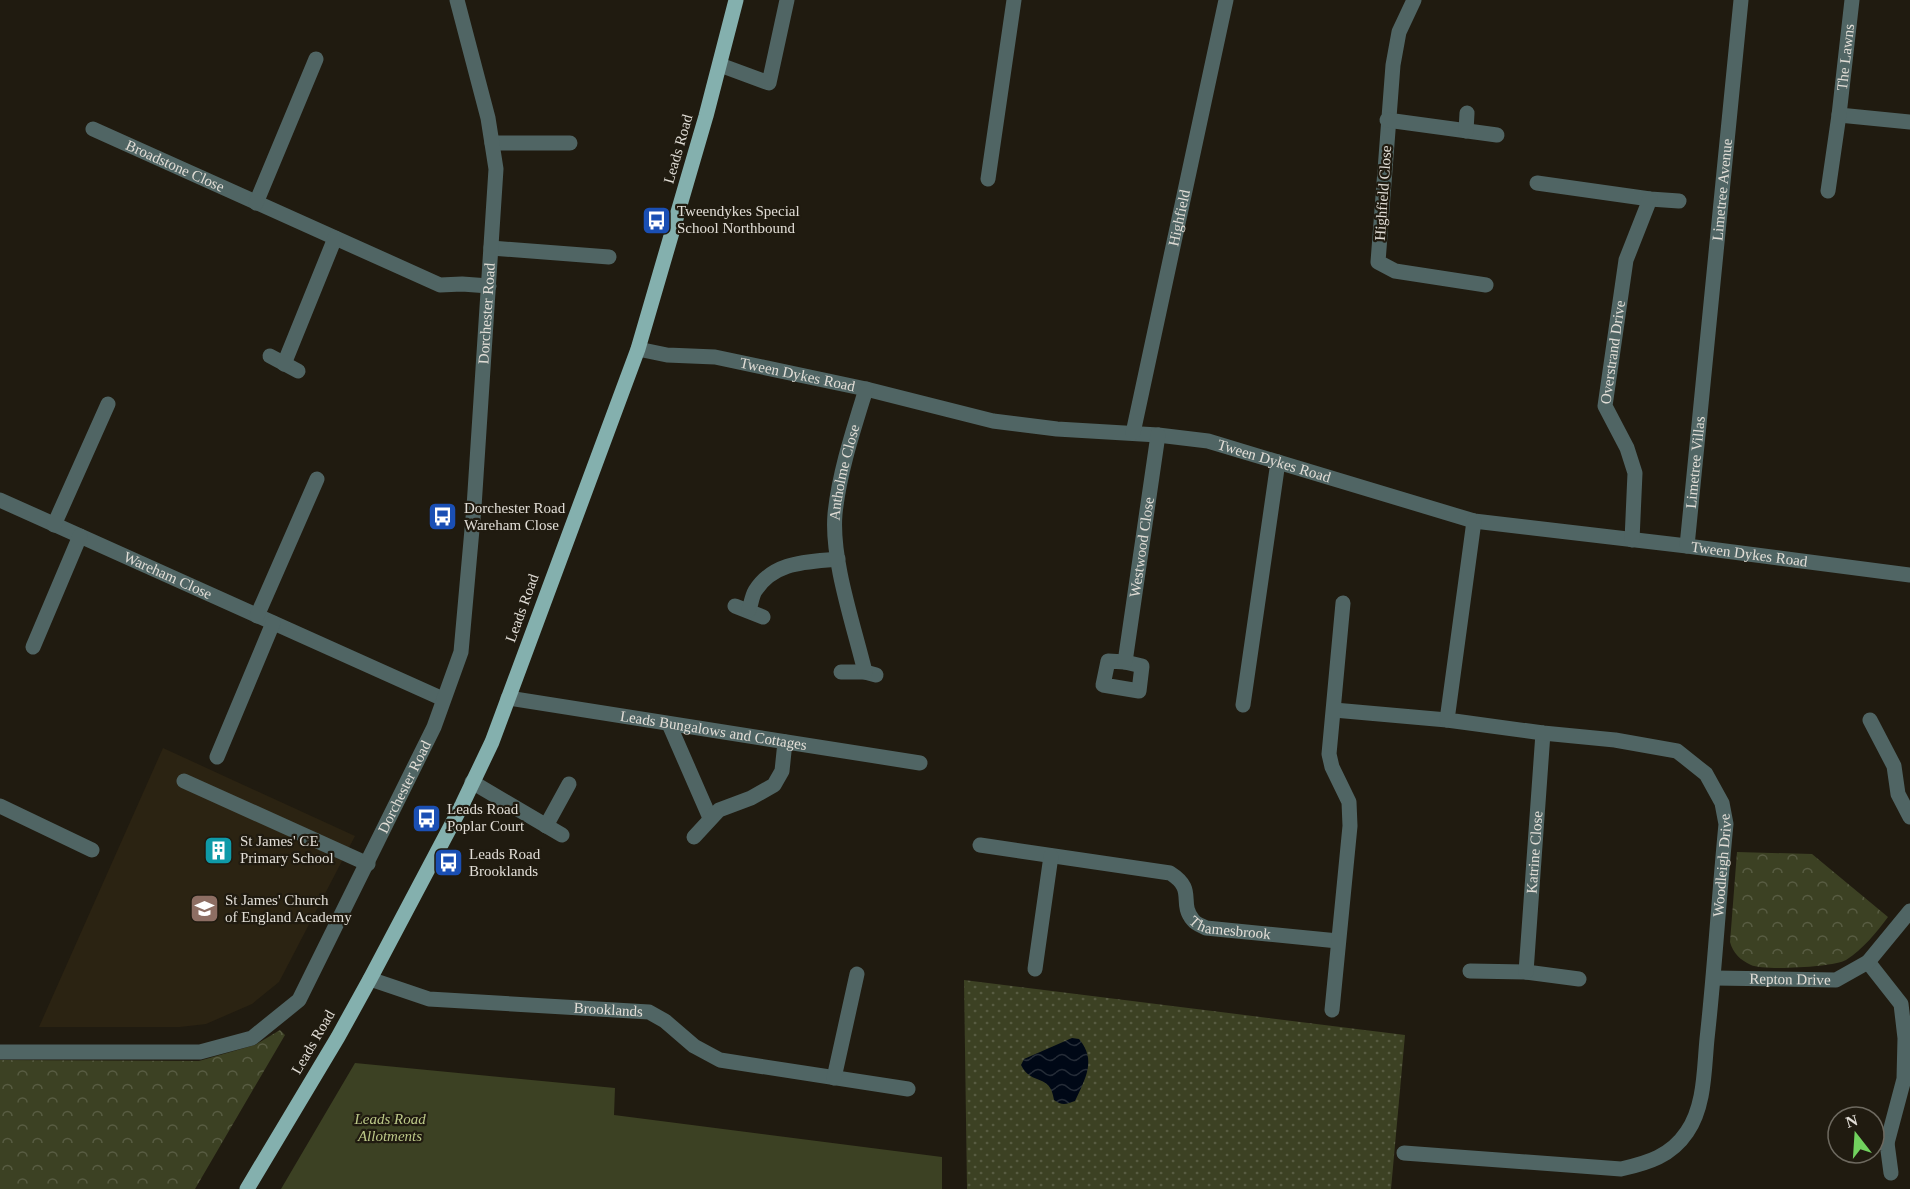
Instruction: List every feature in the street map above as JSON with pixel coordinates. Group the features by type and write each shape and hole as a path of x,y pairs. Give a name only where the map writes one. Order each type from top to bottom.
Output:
{"main road":[{"name":"Leads Road","path":"247,1189 339,1037 492,742 638,349 720,65 736,0"}],"street":[{"name":"Dorchester Road","path":"0,1052 200,1052 252,1038 299,1000 434,728 461,652 474,507 496,169 488,118 457,0"},
{"path":"720,65 769,83 787,0"},
{"path":"988,179 1014,0"},
{"name":"Highfield","path":"1133,433 1226,0"},
{"name":"Highfield Close","path":"1414,0 1399,33 1393,65 1387,120 1378,262 1395,272 1486,285"},
{"name":"Limetree Avenue","path":"1703,379 1742,0"},
{"name":"The Lawns","path":"1827,191 1839,115 1852,0"},
{"path":"256,203 316,59"},
{"path":"1466,131 1467,113"},
{"path":"1839,115 1910,122"},
{"path":"1387,120 1497,135"},
{"name":"Broadstone Close","path":"93,129 440,285 489,286"},
{"path":"492,143 570,143"},
{"path":"1537,183 1679,201"},
{"name":"Overstrand Drive","path":"1632,540 1635,473 1627,448 1605,406 1626,260 1650,199"},
{"path":"284,364 335,238"},
{"name":"Dorchester Road","path":"491,248 609,257"},
{"name":"Tween Dykes Road","path":"638,349 667,355 715,357 866,389 993,421 1057,429 1133,433 1208,441 1474,521 1910,575"},
{"path":"270,356 298,371"},
{"name":"Limetree Villas","path":"1687,546 1703,379"},
{"name":"Antholme Close","path":"841,672 871,673 838,559 835,515 849,446 866,389"},
{"path":"54,525 108,404"},
{"name":"Westwood Close","path":"1125,662 1158,435"},
{"path":"1243,705 1278,462"},
{"path":"257,616 317,479"},
{"name":"Wareham Close","path":"0,500 443,699"},
{"path":"1334,710 1447,720 1474,521"},
{"path":"33,647 80,536"},
{"path":"749,611 755,591 777,569 800,562 838,559"},
{"path":"1332,1010 1350,826 1348,802 1332,767 1329,754 1343,603"},
{"path":"217,757 273,623"},
{"name":"Leads Bungalows and Cottages","path":"508,698 920,764"},
{"name":"Woodleigh Drive","path":"1404,1153 1621,1169 1649,1163 1669,1152 1688,1132 1700,1102 1714,978 1726,824 1722,803 1706,774 1677,751 1615,740 1447,720"},
{"path":"1870,720 1894,766 1898,794 1910,818"},
{"path":"669,724 710,818"},
{"name":"Katrine Close","path":"1526,972 1544,733"},
{"path":"694,837 719,810 751,798 774,785 782,771 785,742"},
{"path":"184,781 368,864"},
{"path":"472,782 562,835"},
{"path":"546,826 569,784"},
{"path":"0,806 92,850"},
{"name":"Thamesbrook","path":"980,845 1170,873 1181,880 1186,889 1187,907 1193,921 1206,928 1338,941"},
{"path":"1035,969 1051,856"},
{"name":"Repton Drive","path":"1714,978 1836,980 1868,962 1910,910"},
{"path":"1868,962 1901,1004 1905,1038 1904,1079 1886,1126"},
{"path":"1470,971 1526,972 1579,979"},
{"path":"834,1078 857,974"},
{"name":"Brooklands","path":"370,979 429,999 649,1012 665,1021 694,1046 720,1060 908,1089"},
{"path":"1886,1159 1891,1173"}],"shaded area":[{"name":"St James' Church of England Academy","path":"163,748 355,836 279,982 252,1004 206,1024 180,1027 39,1027"}],"green space":[{"path":"1737,852 1812,854 1888,917 1864,946 1846,960 1814,966 1783,968 1751,965 1738,956 1730,942"},
{"path":"964,980 1405,1035 1391,1189 967,1189"},
{"path":"280,1030 285,1035 195,1189 0,1189 0,1060 199,1061 255,1045"},
{"name":"Leads Road Allotments","path":"355,1063 615,1088 614,1115 942,1157 942,1189 281,1189"}],"water":[{"path":"1072,1038 1079,1039 1084,1047 1088,1070 1075,1101 1062,1104 1054,1100 1052,1091 1045,1082 1030,1076 1021,1065 1024,1059"}],"place":[{"name":"Tweendykes Special School Northbound","path":"656,220"},
{"name":"Dorchester Road Wareham Close","path":"443,517"},
{"name":"Leads Road Poplar Court","path":"426,818"},
{"name":"St James' CE Primary School","path":"219,850"},
{"name":"Leads Road Brooklands","path":"448,863"},
{"name":"St James' Church of England Academy","path":"204,909"}]}
